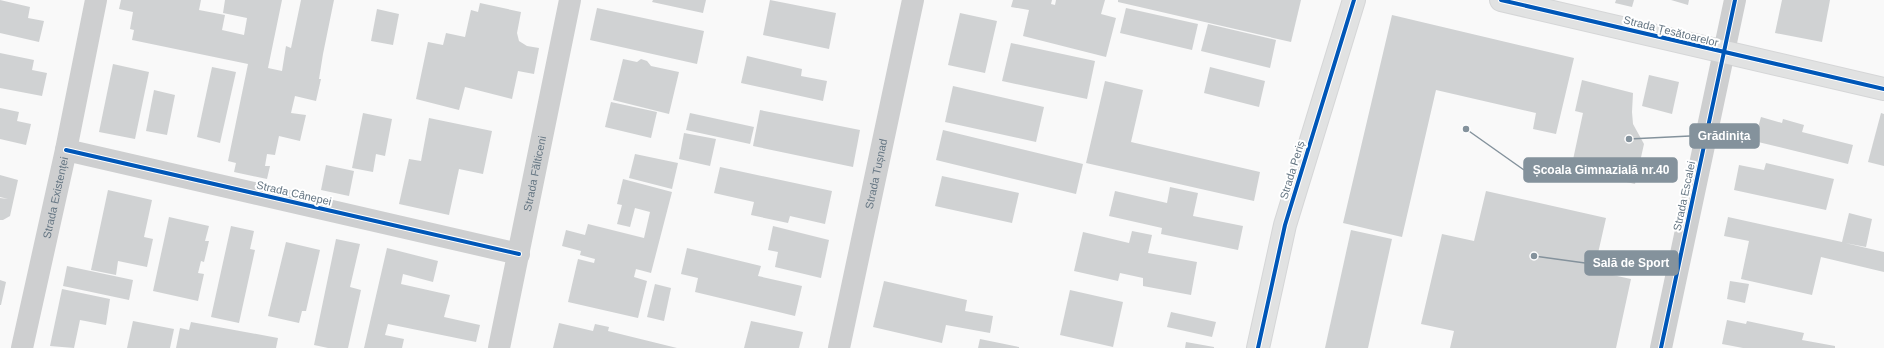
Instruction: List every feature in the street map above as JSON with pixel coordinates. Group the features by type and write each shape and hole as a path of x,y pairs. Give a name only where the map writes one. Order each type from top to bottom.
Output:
{"street":[{"name":"Strada Existenței","path":"22,348 66,150 96,0"},
{"name":"Strada Fălticeni","path":"499,348 570,0"},
{"name":"Strada Tușnad","path":"839,348 913,0"},
{"name":"Strada Periș","path":"1258,348 1285,225 1354,0"},
{"name":"Strada Țesătoarelor","path":"1501,0 1723,53 1884,89"},
{"name":"Strada Escalei","path":"1661,348 1735,0"},
{"name":"Strada Cânepei","path":"66,150 519,254"}],"building":[{"path":"0,0 30,7 28,18 44,21 39,42 0,33"},
{"path":"121,0 201,0 199,10 225,15 222,30 244,35 247,18 223,13 225,0 282,0 268,68 282,71 286,46 291,48 301,0 334,0 323,54 319,79 321,79 316,101 295,96 291,113 306,115 300,141 279,136 275,155 267,154 265,166 270,166 267,179 234,172 236,163 228,161 248,64 132,40 134,30 130,29 133,12 119,9"},
{"path":"653,0 706,0 703,13 652,2"},
{"path":"770,0 836,13 829,49 763,35"},
{"path":"1013,0 1052,0 1051,4 1055,5 1056,0 1105,0 1101,14 1116,18 1106,57 1023,36 1029,10 1011,7"},
{"path":"1118,0 1301,0 1291,42 1118,2"},
{"path":"1616,0 1634,0 1632,7 1615,3"},
{"path":"1671,0 1689,0 1688,5"},
{"path":"1782,0 1830,0 1822,42 1775,33"},
{"path":"480,3 521,12 517,33 519,41 527,46 539,48 534,74 518,71 512,99 465,87 459,110 416,99 428,42 443,45 446,33 465,37 471,10 478,12"},
{"path":"597,8 704,31 697,64 590,40"},
{"path":"1126,8 1198,24 1192,50 1120,33"},
{"path":"377,9 399,14 393,45 371,41"},
{"path":"960,13 997,21 985,73 948,65"},
{"path":"1392,15 1574,58 1556,134 1533,129 1536,113 1436,90 1402,237 1343,223"},
{"path":"1208,24 1276,40 1270,68 1201,51"},
{"path":"1011,43 1095,61 1087,99 1002,81"},
{"path":"0,53 34,60 32,70 47,73 42,96 0,88"},
{"path":"747,56 802,69 801,76 827,81 823,101 741,83"},
{"path":"623,59 637,62 641,59 647,61 651,66 679,72 669,114 613,100"},
{"path":"113,64 149,72 135,139 99,132"},
{"path":"212,67 236,72 220,143 197,137"},
{"path":"1210,67 1265,81 1259,107 1204,93"},
{"path":"1649,75 1679,82 1672,114 1642,106"},
{"path":"1582,80 1633,93 1633,124 1644,144 1635,184 1571,169 1583,113 1575,111"},
{"path":"1105,81 1143,90 1131,142 1260,172 1254,201 1086,163"},
{"path":"953,86 1044,107 1036,142 945,122"},
{"path":"154,90 175,95 167,135 146,131"},
{"path":"611,102 657,112 651,138 605,127"},
{"path":"0,108 19,112 17,121 31,124 26,145 0,139"},
{"path":"760,110 860,130 853,167 753,146"},
{"path":"363,113 392,119 385,156 376,154 373,172 352,168"},
{"path":"690,113 754,127 750,144 686,130"},
{"path":"1881,113 1884,114 1884,166 1868,162"},
{"path":"1761,117 1782,123 1783,119 1804,125 1802,132 1853,145 1848,164 1754,141"},
{"path":"429,118 492,131 483,174 459,169 449,215 399,204 409,159 421,161"},
{"path":"943,130 1083,164 1076,194 936,160"},
{"path":"684,133 716,139 710,166 679,159"},
{"path":"635,154 678,163 672,189 629,178"},
{"path":"1766,163 1834,179 1826,210 1734,190 1739,165 1764,170"},
{"path":"326,165 354,171 349,196 321,190"},
{"path":"720,167 832,191 825,224 790,216 788,223 751,215 754,202 714,193"},
{"path":"0,175 18,180 10,216 3,220 0,220 0,198 8,199 0,197"},
{"path":"942,176 1019,193 1012,223 935,206"},
{"path":"623,179 672,192 651,273 636,269 634,277 647,281 638,318 568,302 578,259 594,263 595,259 580,255 581,251 562,246 566,230 585,235 588,224 644,238 650,212 635,208 630,227 617,224 622,205 617,204"},
{"path":"1170,187 1198,193 1193,216 1243,226 1238,250 1161,234 1162,228 1109,216 1115,191 1167,203"},
{"path":"108,190 152,200 144,237 153,239 147,267 118,261 116,275 91,270"},
{"path":"1486,191 1606,218 1594,271 1631,279 1616,348 1450,348 1454,331 1421,324 1442,234 1474,241"},
{"path":"1849,213 1872,219 1866,247 1845,243 1884,252 1884,272 1821,257 1812,295 1741,279 1749,241 1724,236 1728,217 1842,242"},
{"path":"169,217 209,226 205,241 209,241 204,262 201,261 198,273 204,274 198,301 153,291"},
{"path":"231,226 254,231 250,249 255,250 239,323 211,317"},
{"path":"773,226 829,240 821,278 775,267 778,252 768,250"},
{"path":"1351,230 1392,239 1368,348 1325,348"},
{"path":"1132,231 1152,235 1148,253 1197,262 1191,295 1143,286 1143,278 1120,273 1118,281 1074,271 1083,232 1129,243"},
{"path":"336,239 360,244 350,287 361,290 348,348 328,348 314,345"},
{"path":"286,242 320,250 306,311 302,311 299,323 268,316"},
{"path":"387,248 438,261 433,282 403,274 401,284 450,295 444,317 480,325 476,342 388,324 385,335 404,339 402,348 364,348"},
{"path":"687,248 761,266 758,276 802,286 795,316 695,292 698,278 681,274"},
{"path":"67,266 133,280 129,300 63,286"},
{"path":"0,280 6,282 1,305 0,305"},
{"path":"884,281 967,300 965,311 993,316 990,333 946,325 942,343 873,327"},
{"path":"1730,281 1749,284 1745,303 1727,299"},
{"path":"655,284 671,288 664,321 647,317"},
{"path":"62,289 110,299 106,325 80,320 74,348 50,346"},
{"path":"1070,290 1123,302 1113,347 1060,335"},
{"path":"1171,312 1216,322 1212,337 1167,327"},
{"path":"1727,320 1746,324 1747,321 1804,333 1802,340 1835,346 1835,348 1743,348 1722,344"},
{"path":"133,321 174,329 170,348 127,348"},
{"path":"751,321 803,332 799,348 744,348"},
{"path":"191,322 278,338 276,348 176,348 180,328 189,330"},
{"path":"559,323 593,331 595,324 609,327 608,331 677,348 553,348"},
{"path":"980,339 1019,347 1019,348 978,348"},
{"path":"1186,342 1214,347 1214,348 1185,348"}],"cycle path":[{"path":"1258,348 1285,225 1354,0"},
{"path":"1501,0 1884,89"},
{"path":"1661,348 1735,0"},
{"path":"66,150 519,254"}],"place":[{"name":"Școala Gimnazială nr.40","path":"1466,129"},
{"name":"Grădinița","path":"1629,139"},
{"name":"Sală de Sport","path":"1534,256"}]}
